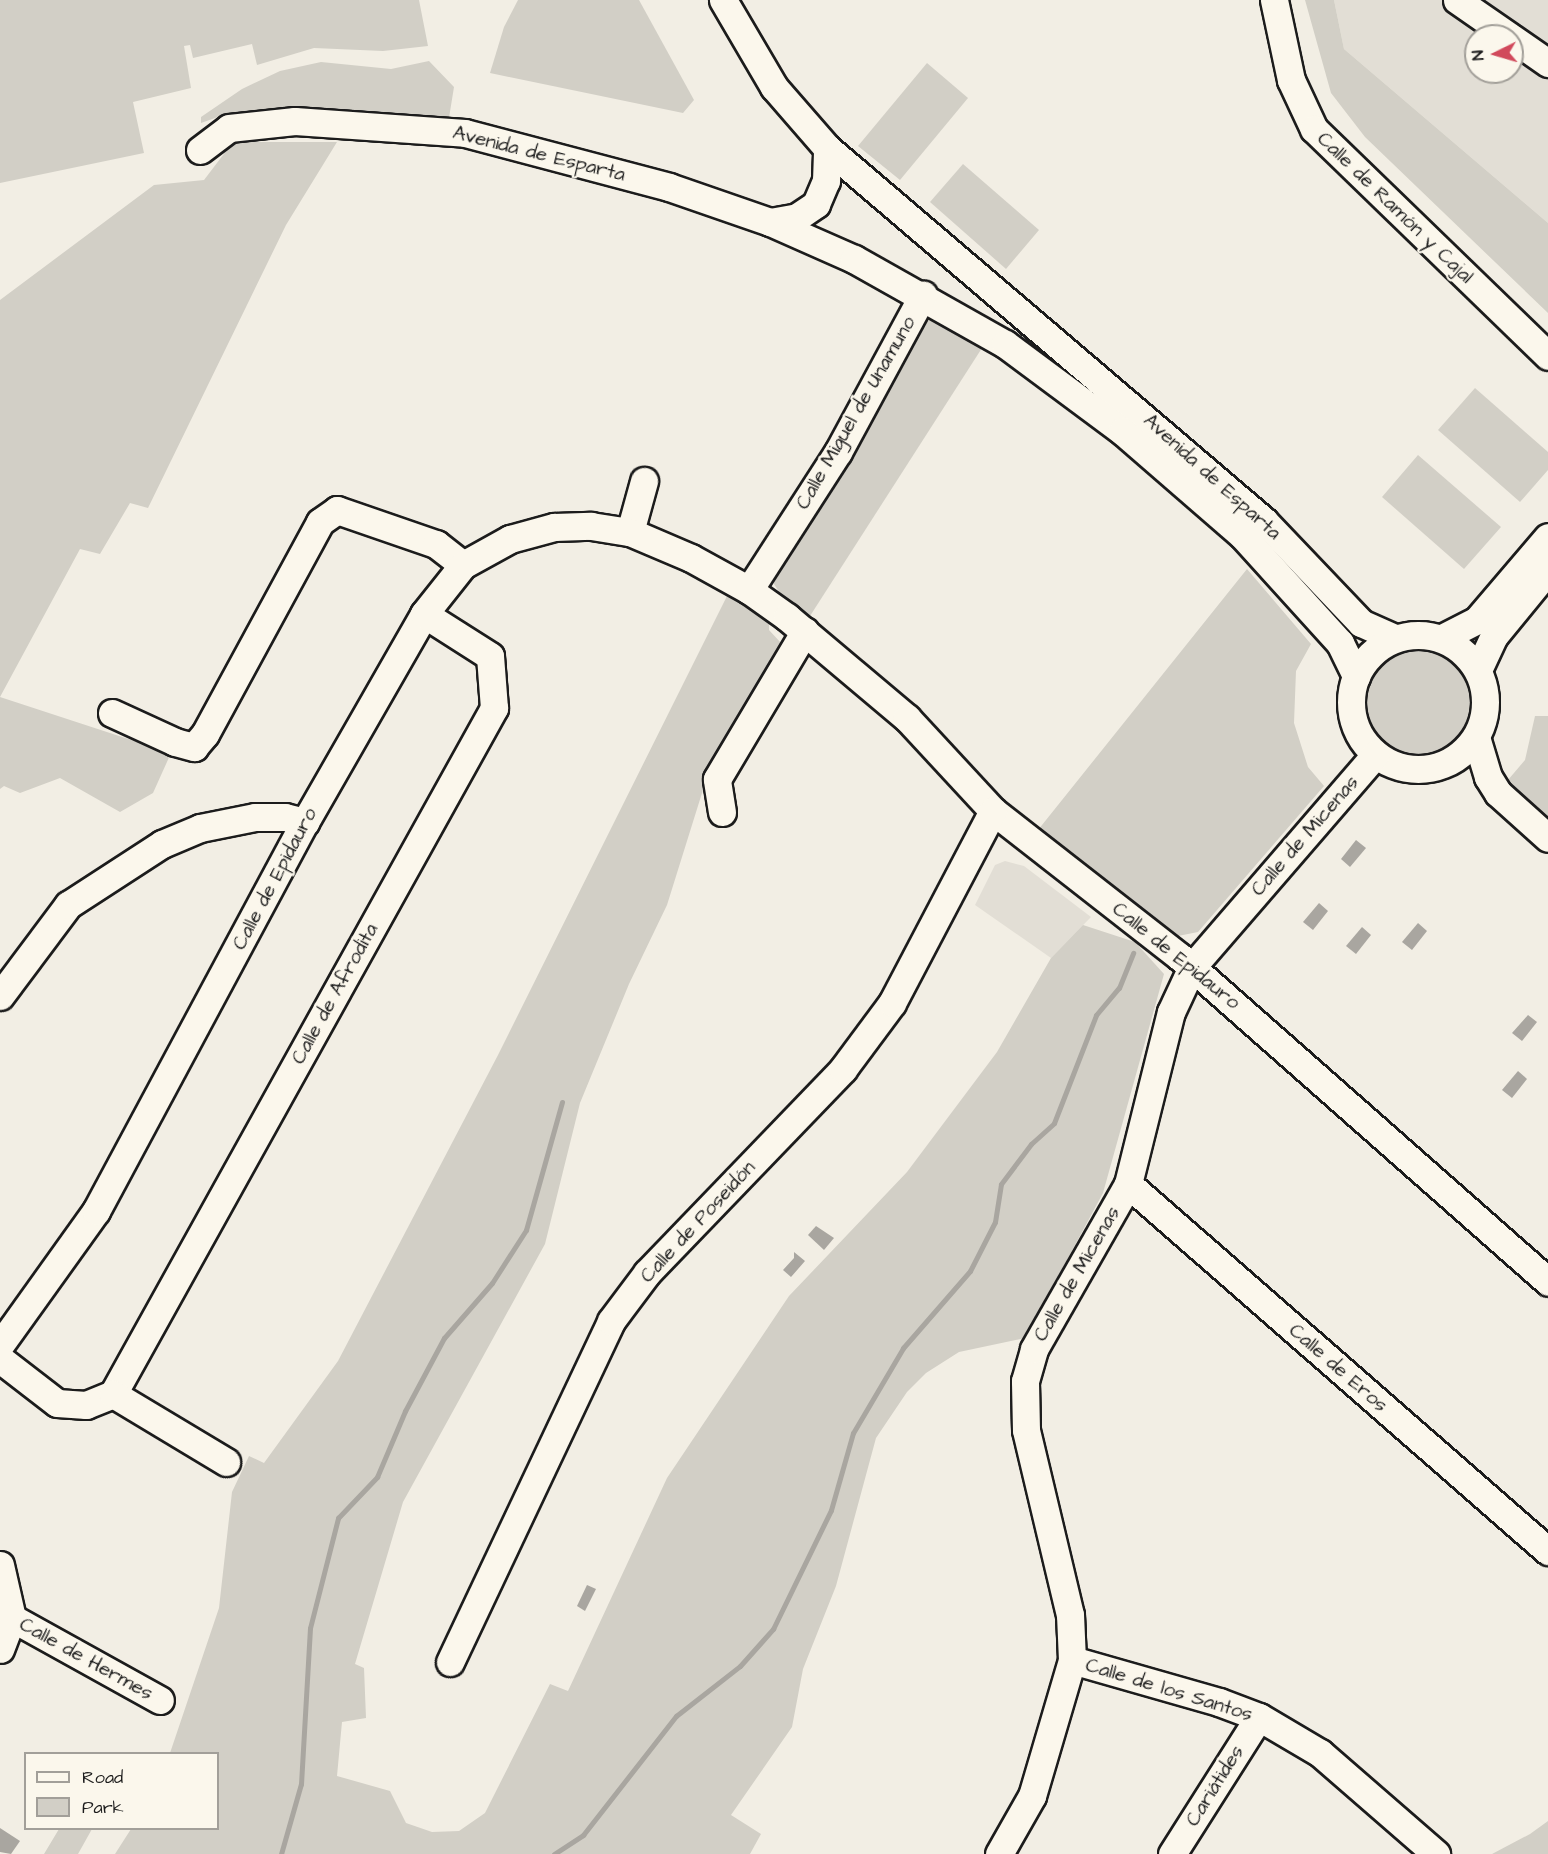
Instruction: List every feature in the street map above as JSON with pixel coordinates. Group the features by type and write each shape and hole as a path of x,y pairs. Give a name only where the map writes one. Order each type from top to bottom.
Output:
{"street":[{"name":"Avenida de Esparta","path":"723,0 774,87 827,148 1027,316 1264,521 1361,623 1395,639"},
{"name":"Calle de Ramón y Cajal","path":"1274,0 1291,80 1314,129 1548,356"},
{"path":"1457,0 1492,24"},
{"path":"1524,46 1548,63"},
{"name":"Avenida de Esparta","path":"200,150 229,128 295,122 465,133 669,187 770,222 854,259 923,295 1005,344 1122,431 1242,535 1340,643 1356,676"},
{"path":"770,222 797,217 816,204 826,181 827,148"},
{"name":"Calle Miguel de Unamuno","path":"749,590 838,452 923,295"},
{"path":"1005,344 1025,329 1027,316"},
{"path":"630,532 644,481"},
{"path":"112,712 194,747 205,734 320,522 337,510 436,544 463,565"},
{"name":"Calle de Epidauro","path":"0,1345 96,1211 305,822 424,614 463,565 510,539 554,527 591,526 630,532 691,558 749,590 805,631 907,718 993,811 1192,968 1548,1282"},
{"path":"1442,639 1477,620 1548,537"},
{"path":"1478,670 1494,636 1548,570"},
{"name":"Calle de Afrodita","path":"113,1394 494,708 490,656 424,614"},
{"path":"722,812 717,779 805,631"},
{"path":"1419,634 1442,639 1463,651 1478,670 1486,704 1476,737 1448,762 1430,768 1393,764 1376,754 1366,744 1353,718 1351,704 1356,676 1379,647 1395,639 1419,634"},
{"path":"1476,737 1488,777 1498,794 1548,838"},
{"name":"Calle de Micenas","path":"999,1854 1032,1796 1072,1660 1070,1616 1026,1430 1025,1381 1044,1329 1128,1184 1171,1012 1192,968 1376,754"},
{"name":"Calle de Poseidón","path":"450,1662 611,1321 647,1273 843,1069 892,1003 993,811"},
{"path":"0,996 68,905 162,844 200,828 255,817 285,817 305,822"},
{"name":"Calle de Eros","path":"1128,1184 1548,1551"},
{"path":"0,1359 57,1403 86,1405 113,1394 226,1462"},
{"name":"Calle de Hermes","path":"0,1565 12,1618 0,1649"},
{"name":"Calle de Hermes","path":"12,1618 160,1700"},
{"name":"Calle de los Santos","path":"1072,1660 1219,1702 1259,1718 1320,1753 1436,1854"},
{"name":"Cariátides","path":"1172,1854 1259,1718"}],"shaded area":[{"path":"1334,0 1548,0 1548,223 1344,49"},
{"path":"1356,840 1366,848 1350,867 1341,859"},
{"path":"1005,861 1024,866 1091,917 1051,958 975,905 995,865"},
{"path":"1319,903 1328,911 1313,930 1303,922"},
{"path":"1418,923 1427,931 1412,950 1402,942"},
{"path":"1362,927 1371,935 1356,954 1346,946"},
{"path":"1528,1015 1537,1022 1522,1041 1512,1033"},
{"path":"1518,1071 1527,1079 1512,1098 1502,1090"},
{"path":"816,1226 834,1238 824,1250 808,1235"},
{"path":"794,1252 805,1261 791,1277 783,1270 794,1258"},
{"path":"587,1585 596,1589 585,1611 577,1606"},
{"path":"0,1828 20,1841 11,1854 0,1852"}],"green space":[{"path":"0,0 419,0 428,46 383,51 314,48 257,65 252,44 193,58 190,45 184,46 191,88 133,102 144,153 0,183"},
{"path":"518,0 639,0 694,100 683,113 490,73 504,27"},
{"path":"1305,0 1334,0 1344,49 1548,223 1548,313 1365,137 1331,93"},
{"path":"429,61 454,87 448,124 349,111 290,108 229,113 201,123 201,117 242,89 280,71 321,62 391,69"},
{"path":"927,63 968,98 900,180 858,146"},
{"path":"233,142 337,142 286,225 148,508 130,503 100,554 80,549 0,697 0,300 154,185 204,180"},
{"path":"963,164 1039,230 1006,269 930,202"},
{"path":"930,320 982,348 810,616 779,592 774,584 776,571 922,324"},
{"path":"1475,388 1548,452 1548,470 1520,502 1438,430"},
{"path":"1418,455 1501,527 1464,569 1382,497"},
{"path":"1247,569 1311,644 1296,671 1294,723 1308,767 1324,786 1198,932 1178,936 1038,830"},
{"path":"728,594 769,623 769,630 781,643 712,761 667,905 629,984 580,1103 545,1244 403,1502 355,1664 364,1668 366,1718 342,1722 337,1776 390,1791 406,1823 432,1832 459,1831 485,1813 550,1684 568,1691 667,1478 789,1296 907,1172 997,1052 1051,958 1083,925 1135,942 1164,974 1103,1193 1025,1338 959,1352 926,1373 907,1392 876,1438 836,1586 803,1669 792,1727 731,1815 761,1834 750,1854 115,1854 130,1830 219,1830 219,1752 170,1752 219,1608 232,1492 249,1456 264,1463 338,1361 498,1055"},
{"path":"1420,647 1441,651 1458,663 1470,680 1474,701 1470,722 1458,739 1441,751 1420,755 1399,751 1382,739 1370,722 1366,701 1370,680 1382,663 1399,651"},
{"path":"0,697 171,753 153,793 120,812 60,778 20,793 4,786 0,789"},
{"path":"1535,716 1548,716 1548,819 1508,780 1525,760"},
{"path":"1548,1821 1548,1854 1492,1854 1530,1834"},
{"path":"58,1830 91,1830 78,1854 44,1854"}],"waterway":[{"path":"554,1854 583,1835 676,1716 740,1666 773,1629 831,1510 853,1433 903,1348 970,1271 995,1222 1001,1184 1031,1144 1054,1123 1096,1015 1119,988 1133,953"},
{"path":"281,1854 301,1784 310,1628 338,1518 377,1477 405,1411 444,1338 492,1283 526,1230 562,1102"}]}
